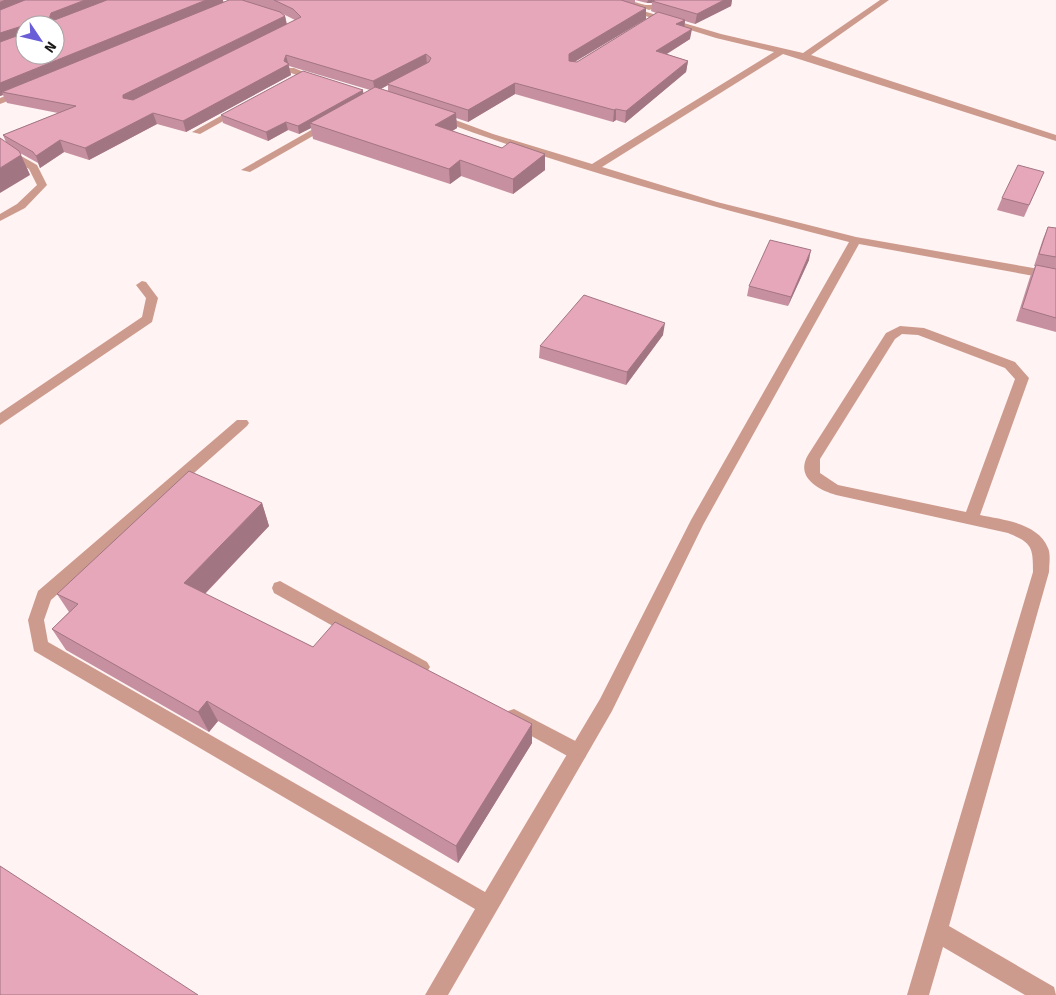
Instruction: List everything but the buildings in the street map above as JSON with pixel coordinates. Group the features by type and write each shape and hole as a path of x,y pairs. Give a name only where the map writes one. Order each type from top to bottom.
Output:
{"street":[{"path":"598,0 652,21 804,56 1056,138"},
{"path":"627,0 649,8 678,0"},
{"path":"804,56 885,0"},
{"path":"593,168 781,51"},
{"path":"291,70 330,83"},
{"path":"287,83 303,74"},
{"path":"0,101 28,90"},
{"path":"197,132 246,106"},
{"path":"426,113 593,168 713,204 856,240 1056,276"},
{"path":"246,170 341,117"},
{"path":"0,147 34,167 42,185 21,206 0,218"},
{"path":"436,995 606,705 696,524 856,240"},
{"path":"0,420 148,319 152,298 142,285"},
{"path":"918,995 1041,572 1040,550 1031,536 1012,528 972,520 836,490 825,486 813,477 810,467 813,459 890,336 900,330 920,331 988,356 1010,365 1022,378 972,520"},
{"path":"242,423 44,596 36,620 40,646 488,905"},
{"path":"280,588 440,677"},
{"path":"500,710 578,752"},
{"path":"936,931 1046,995"}]}
